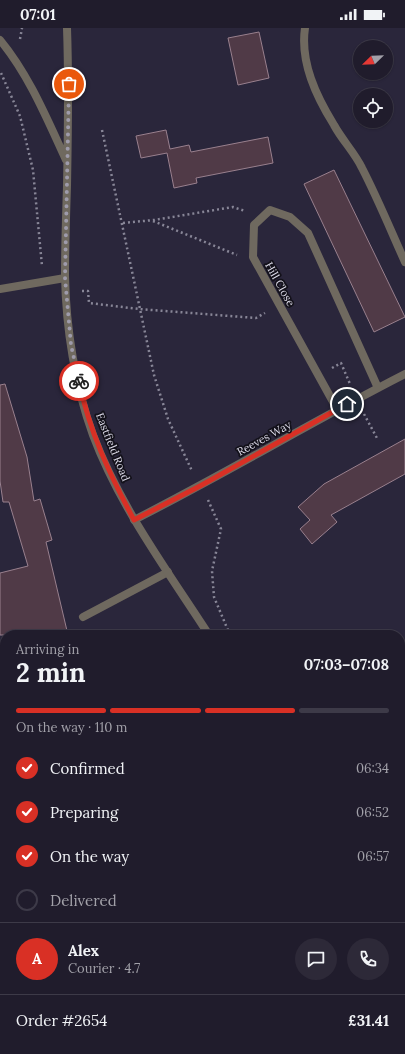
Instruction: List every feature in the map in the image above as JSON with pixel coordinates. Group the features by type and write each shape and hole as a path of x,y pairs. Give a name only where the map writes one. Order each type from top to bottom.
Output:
{"street":[{"name":"Eastfield Road","path":"67,28 65,278 71,345 81,391 91,427 111,477 134,520 206,630"},
{"path":"305,28 303,40 306,67 319,97 334,125 362,166 405,262"},
{"path":"0,40 8,49 39,101 67,162"},
{"path":"262,217 270,210 290,217 308,233 378,388"},
{"name":"Hill Close","path":"262,217 254,225 254,257 337,409"},
{"path":"0,289 65,278"},
{"name":"Reeves Way","path":"134,520 200,486 337,409 405,374"},
{"path":"84,617 168,572"}],"path":[{"path":"0,70 20,116 33,170 43,281"},
{"path":"102,130 123,223 139,309 158,389 168,419 190,466"},
{"path":"123,223 152,221 233,208 262,217"},
{"path":"152,221 233,254 254,257"},
{"path":"81,291 88,291 88,303 139,309 256,318 280,305"},
{"path":"213,509 221,529 212,571 214,597 228,630"}],"building":[{"path":"259,32 269,78 238,85 228,38"},
{"path":"166,130 170,149 189,145 191,152 268,137 273,163 196,178 197,183 174,188 167,153 141,158 136,136"},
{"path":"334,170 405,317 374,332 304,184"},
{"path":"5,384 27,457 34,501 40,499 52,540 46,542 67,630 0,630 0,573 28,566 9,502 3,502 0,481 0,385"},
{"path":"405,439 405,474 331,515 337,522 312,544 300,529 310,520 298,507 324,484"}],"way so far":[{"path":"69,84 65,278 71,345 79,381"}],"route":[{"path":"79,381 93,434 111,477 134,520 200,486 347,404"}]}
